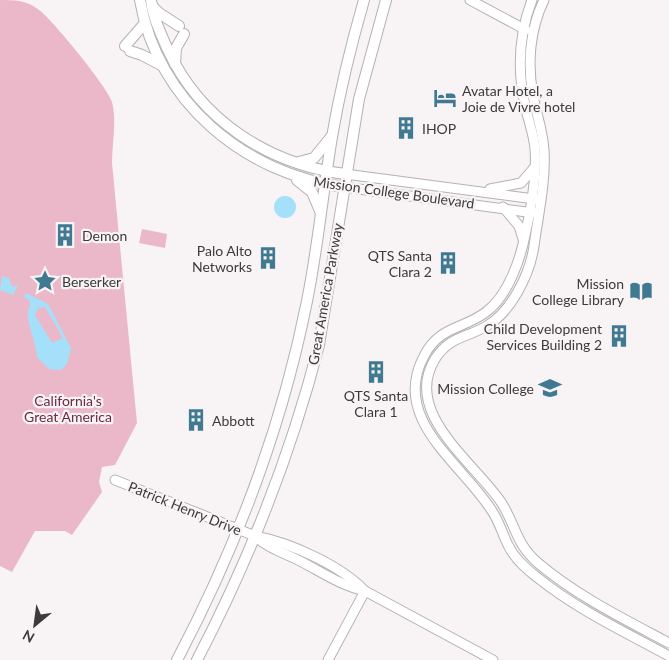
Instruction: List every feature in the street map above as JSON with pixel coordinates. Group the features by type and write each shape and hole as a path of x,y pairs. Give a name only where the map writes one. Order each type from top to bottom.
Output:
{"main road":[{"name":"Mission College Boulevard","path":"140,0 144,23 162,66 188,104 218,134 245,154 286,173 325,185 344,187"},
{"name":"Great America Parkway","path":"177,660 239,529 265,459 290,375 307,300 332,136 349,54 364,0"},
{"name":"Great America Parkway","path":"197,660 255,536 290,442 315,361 331,273 345,174 368,58 386,0"},
{"name":"Mission College Boulevard","path":"151,2 161,35 175,65 198,97 222,122 262,149 294,162 345,174"},
{"path":"151,2 159,14 182,30 176,48 175,65"},
{"path":"144,23 128,49 162,66"},
{"path":"294,162 314,158 332,136"},
{"path":"286,173 312,192 321,214"}],"street":[{"path":"470,0 533,34"},
{"path":"532,0 523,28 520,81 534,141 535,199"},
{"path":"544,0 533,34 530,77 544,148 533,212 530,262 512,300 494,320 485,327 457,338 448,344 435,359 427,387 430,410 440,427 502,503 517,536 528,553 558,579 584,596 669,643"},
{"path":"480,191 515,186 524,180 534,168"},
{"name":"Mission College Boulevard","path":"345,174 535,199"},
{"name":"Mission College Boulevard","path":"344,187 533,212"},
{"path":"503,207 519,226 523,238"},
{"path":"533,212 516,264 498,300 480,316 442,334 425,353 416,382 418,411 431,435 492,510 508,546 517,560 538,578 578,606 669,656"},
{"name":"Patrick Henry Drive","path":"115,480 255,536 267,547 298,560 348,587 366,591 494,660"},
{"path":"328,660 366,591"}],"green space":[{"name":"California's Great America","path":"0,0 25,2 46,16 101,83 112,102 114,125 112,163 137,423 115,465 102,467 99,482 102,492 72,535 65,531 35,531 12,572 0,566"},
{"path":"142,229 167,234 165,248 139,243"}],"water":[{"path":"285,196 293,199 296,207 293,215 285,218 277,215 274,207 277,199"},
{"path":"2,276 9,278 12,287 18,285 13,295 0,290"},
{"path":"26,293 48,304 71,348 67,364 61,370 49,369 37,357 28,314 30,302 24,297","holes":["45,307 63,338 52,343 35,315 38,308"]}],"place":[{"name":"Avatar Hotel, a Joie de Vivre hotel","path":"445,98"},
{"name":"IHOP","path":"406,128"},
{"name":"Demon","path":"65,235"},
{"name":"Palo Alto Networks","path":"268,258"},
{"name":"QTS Santa Clara 2","path":"448,263"},
{"name":"Berserker","path":"45,281"},
{"name":"Mission College Library","path":"641,291"},
{"name":"Child Development Services Building 2","path":"619,336"},
{"name":"QTS Santa Clara 1","path":"376,372"},
{"name":"Mission College","path":"550,388"},
{"name":"Abbott","path":"196,420"}]}
